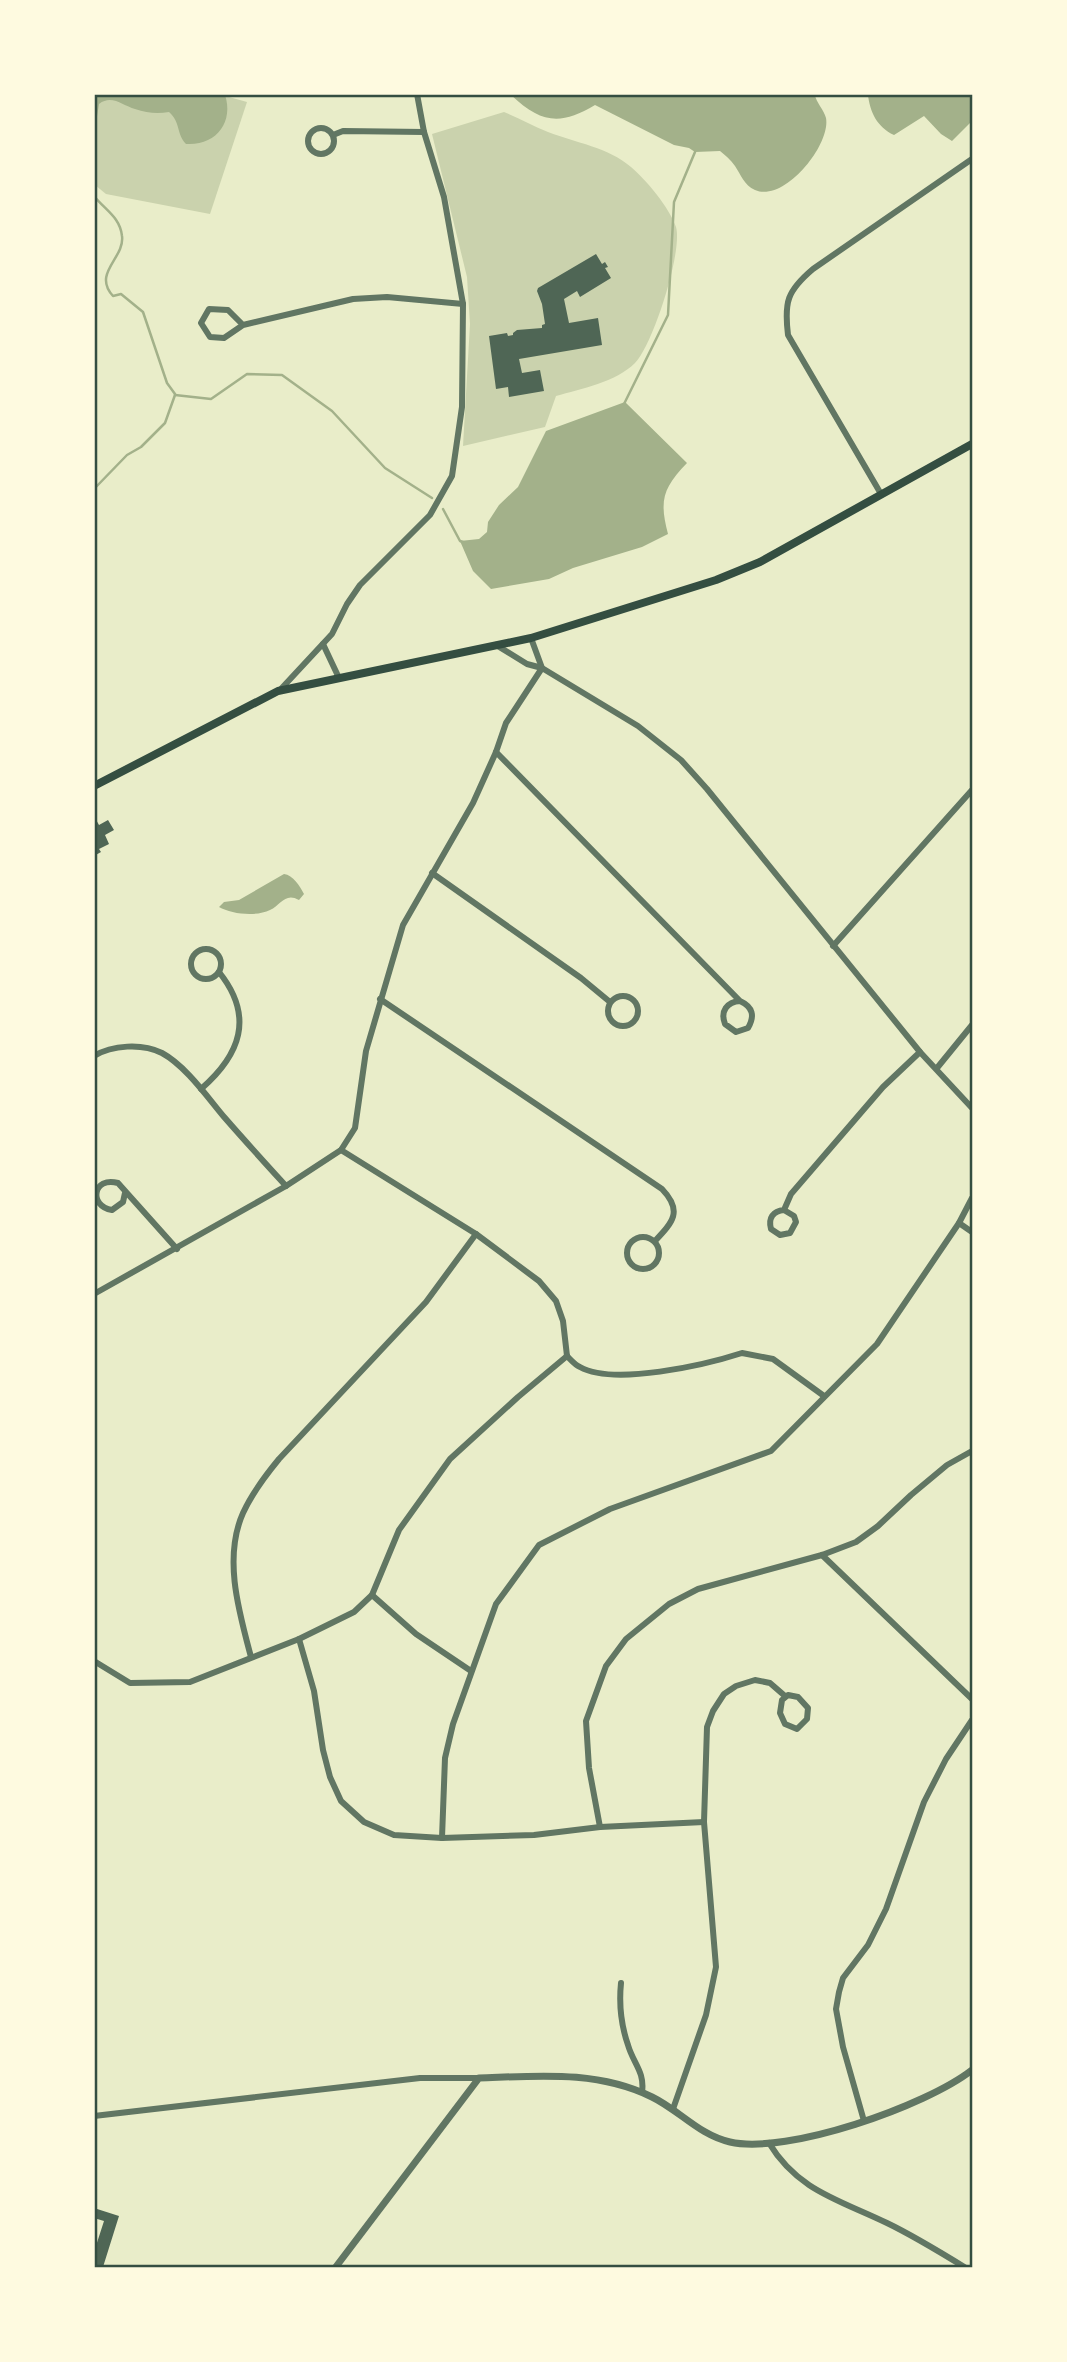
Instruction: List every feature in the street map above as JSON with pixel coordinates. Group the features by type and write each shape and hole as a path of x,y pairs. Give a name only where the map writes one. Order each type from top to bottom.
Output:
{"main road":[{"path":"94,786 278,691 531,638 716,580 760,562 972,444"}],"street":[{"path":"278,691 332,634 360,585 430,515 452,477 462,407 463,304 444,197 424,132 418,94"},
{"path":"326,128 334,135 335,143 330,152 320,154 311,149 308,139 316,129 326,128"},
{"path":"334,135 343,131 424,132"},
{"path":"881,494 788,335 788,299 797,283 813,270 972,159"},
{"path":"243,326 228,310 209,309 201,323 210,337 224,338 243,326 353,299 387,297 463,304"},
{"path":"531,638 542,668"},
{"path":"323,644 339,678"},
{"path":"496,645 527,664 542,668 638,726 681,760 920,1052 972,1108"},
{"path":"94,1294 286,1186 341,1150 355,1128 366,1051 403,925 473,803 506,723 542,668"},
{"path":"496,752 740,1001 748,1005 753,1020 748,1028 736,1032 725,1024 723,1012 733,1002 740,1001"},
{"path":"833,946 972,790"},
{"path":"432,873 581,978 610,1002"},
{"path":"206,948 215,951 221,958 222,966 219,972 214,977 205,979 197,976 192,969 194,954 206,948"},
{"path":"201,1089 218,1074 231,1057 239,1030 237,1001 219,972"},
{"path":"622,995 629,997 638,1006 636,1019 626,1026 613,1023 607,1010 610,1002 622,995"},
{"path":"380,999 662,1189 673,1206 674,1217 670,1226 655,1241"},
{"path":"937,1068 972,1025"},
{"path":"94,1056 103,1051 125,1047 162,1053 201,1089 286,1186"},
{"path":"784,1210 792,1194 883,1087 920,1052"},
{"path":"341,1150 476,1234 539,1281 556,1301 563,1321 567,1356 580,1367 604,1374 631,1375 742,1353 773,1359 824,1396"},
{"path":"125,1193 123,1202 112,1209 100,1205 96,1195 99,1186 109,1181 118,1183 177,1249"},
{"path":"442,1838 445,1758 453,1724 496,1604 539,1545 610,1508 771,1451 877,1344 959,1223 972,1198"},
{"path":"777,1210 784,1210 794,1216 796,1222 790,1233 780,1235 771,1229 769,1222 777,1210"},
{"path":"959,1223 972,1232"},
{"path":"251,1657 239,1612 234,1575 235,1543 242,1515 259,1485 279,1459 426,1302 476,1234"},
{"path":"646,1237 655,1241 659,1249 658,1259 653,1265 646,1268 636,1267 630,1262 627,1254 634,1239 646,1237"},
{"path":"94,1661 130,1683 190,1682 299,1639 354,1612 372,1595 399,1530 450,1459 518,1396 567,1356"},
{"path":"600,1827 589,1768 586,1721 606,1666 626,1639 669,1604 698,1589 822,1555 856,1542 947,1465 972,1451"},
{"path":"822,1555 972,1699"},
{"path":"372,1595 416,1634 471,1671"},
{"path":"299,1639 314,1690 323,1750 330,1777 341,1801 364,1822 394,1836 442,1838 534,1835 600,1827 704,1822"},
{"path":"673,2109 706,2015 716,1967 704,1822 707,1727 718,1702 736,1686 755,1680 771,1683 785,1696"},
{"path":"785,1696 798,1697 808,1708 807,1719 797,1729 788,1727 782,1720 780,1705 785,1696"},
{"path":"864,2121 843,2047 836,2009 839,1992 843,1979 868,1945 886,1909 924,1802 946,1759 972,1720"},
{"path":"621,1983 622,2017 628,2046 644,2080 642,2092"},
{"path":"94,2116 420,2078 585,2077 642,2092 673,2109 698,2128 722,2139 740,2144 769,2143 797,2139 864,2121 925,2098 953,2084 972,2070"},
{"path":"335,2267 478,2078"},
{"path":"769,2143 785,2167 810,2187 887,2223 966,2267"}],"shaded area":[{"path":"95,94 225,95 227,114 225,123 214,136 197,144 186,144 169,112 144,111 113,100 99,104 95,129"},
{"path":"94,95 222,95 247,102 210,214 106,194 95,185"},
{"path":"511,95 815,95 826,118 826,129 813,156 803,169 792,180 767,192 755,190 748,185 720,151 695,152 674,145 595,105 571,116 542,116"},
{"path":"868,95 972,95 972,121 952,141 941,134 924,116 894,135 883,128 875,118"},
{"path":"504,112 548,132 602,150 631,167 657,195 673,219 677,239 675,256 658,318 635,363 608,380 556,396 545,427 463,446 470,324 467,277 432,134"},
{"path":"625,402 687,463 665,495 664,512 668,534 642,547 573,568 549,579 491,589 473,571 460,541 479,539 487,532 488,522 499,505 518,487 546,431"},
{"path":"284,874 298,884 304,894 299,900 290,897 270,910 251,914 219,907 224,902 239,900"}],"building":[{"path":"596,254 602,264 605,262 608,267 605,268 611,278 580,297 577,291 564,299 569,323 598,318 602,345 519,359 522,373 540,370 544,391 509,397 508,387 496,389 489,336 507,333 508,336 517,330 542,328 545,324 538,288"},
{"path":"94,816 99,825 108,820 114,830 105,835 109,844 99,849 101,852 94,856"},
{"path":"94,2208 119,2216 103,2267 94,2264 94,2252 104,2221 94,2218"}],"waterway":[{"path":"624,404 668,315 674,202 695,152"},
{"path":"94,196 115,219 122,236 122,244 107,273 107,288 113,296 121,294 143,312 167,383 175,394"},
{"path":"175,395 211,399 247,374 282,375 332,411 385,468 432,498"},
{"path":"94,489 127,455 141,447 165,423 175,395"},
{"path":"443,509 463,542"}]}
